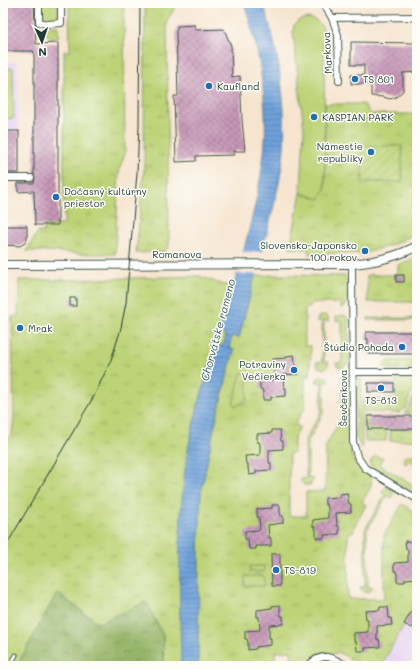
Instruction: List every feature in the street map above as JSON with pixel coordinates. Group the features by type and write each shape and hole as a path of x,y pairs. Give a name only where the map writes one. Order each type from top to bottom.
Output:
{"street":[{"path":"39,3 39,22 47,24 61,23 61,3"},
{"name":"Markova","path":"323,3 332,18 338,35 339,81"},
{"path":"332,18 417,17"},
{"path":"3,178 31,178"},
{"name":"Romanova","path":"3,265 352,264 379,260 410,250 417,246"},
{"name":"Ševčenkova","path":"352,264 353,442 357,456 365,468 417,499"},
{"path":"353,372 417,372"},
{"path":"308,666 316,659 324,657 334,659 347,666"}],"lane":[{"path":"10,666 16,655"}],"shaded area":[{"path":"3,62 18,62 19,131 3,131"},
{"path":"417,602 417,666 381,666 404,624"}],"green space":[{"path":"42,3 58,4 58,18 56,20 42,17"},
{"path":"69,3 124,3 125,153 119,170 115,254 26,251 38,232 44,232 44,225 64,225 64,51 70,51"},
{"path":"145,3 181,3 174,9 167,21 169,246 164,252 136,253 144,171"},
{"name":"KASPIAN PARK","path":"309,18 322,26 324,31 325,190 319,199 301,193 304,130 293,31 294,25 299,20"},
{"path":"51,26 58,26 58,38 51,38 45,33 46,29"},
{"path":"3,68 13,68 14,118 3,119"},
{"name":"Námestie republiky","path":"325,104 364,104 370,114 413,114 414,111 417,111 417,233 392,245 365,253 309,254 308,249 290,248 301,193 319,199 325,190"},
{"path":"362,146 402,146 402,182 362,182"},
{"path":"417,257 417,302 368,302 367,275 396,275 398,272 398,265"},
{"path":"199,276 224,285 233,284 220,333 226,335 223,346 216,345 204,384 188,451 184,478 180,531 181,666 164,666 163,635 98,623 57,593 17,666 3,666 3,443 12,436 14,416 12,317 18,316 19,280"},
{"path":"255,276 345,276 348,283 349,292 345,307 341,308 341,303 311,303 310,308 305,308 305,346 311,346 310,376 305,376 305,408 295,424 300,427 294,437 294,453 289,453 289,516 306,516 306,492 325,491 326,445 342,417 342,376 346,377 349,383 348,424 352,455 359,468 372,477 371,486 362,502 366,505 354,527 354,531 348,534 348,599 384,599 384,535 402,504 417,513 417,602 381,666 363,666 338,652 315,657 302,666 292,666 291,651 275,652 275,666 198,666 201,493 212,437 234,350 229,348 232,336 239,338"},
{"path":"324,315 328,317 329,321 324,321 324,362 329,362 327,367 323,369 318,367 316,362 322,362 322,321 317,321 318,317"},
{"path":"343,315 349,320 349,363 342,368 337,366 336,363 342,362 342,321 336,321 336,317"},
{"path":"368,318 417,318 417,320 368,320"},
{"path":"417,360 417,369 388,369 384,367 385,361"},
{"path":"241,373 248,376 247,399 245,402 235,406 233,404"},
{"path":"323,376 328,378 329,382 324,382 324,412 308,441 308,478 314,479 310,485 304,485 301,479 306,478 305,440 321,412 322,382 316,382 318,378"},
{"path":"361,377 362,448 356,437 356,385"},
{"path":"396,378 417,378 417,389 410,395 407,407 399,413 364,412 364,399 396,399"},
{"path":"417,393 417,413 404,413 409,408 413,397"},
{"path":"368,416 387,429 386,441 365,441 364,417"},
{"path":"390,429 416,429 416,440 390,441"},
{"path":"375,456 383,458 379,465 417,487 417,495 371,468 370,462"},
{"path":"405,456 417,456 417,465 409,460 406,464 403,460"},
{"path":"385,488 391,488 393,497 387,496 367,530 368,587 373,587 370,591 365,592 360,587 365,587 365,529 385,495 381,492"},
{"path":"250,566 264,566 264,572 250,572"},
{"path":"245,576 264,576 264,586 245,586"},
{"path":"57,593 98,623 146,602 163,635 164,666 17,666"},
{"path":"332,660 342,666 313,666 317,662"}],"water":[{"name":"Chorvátske rameno","path":"244,3 263,3 273,38 283,94 285,131 284,149 276,197 239,338 232,336 229,348 234,350 216,418 201,493 198,666 181,666 180,531 184,477 188,450 197,410 216,345 223,346 226,336 220,333 251,221 261,176 264,153 265,116 262,77 254,39"}],"pier":[{"path":"240,252 264,252 258,274 234,274"}],"building":[{"path":"5,3 34,3 36,44 58,43 58,225 35,225 34,191 18,192 18,183 34,183 35,178 34,51 5,51"},
{"name":"Kaufland","path":"195,25 195,30 224,29 231,46 232,77 240,76 245,151 234,151 234,155 196,156 196,161 176,162 174,96 178,96 176,31 177,26"},
{"path":"351,42 417,43 417,72 403,73 403,91 396,97 390,99 371,96 371,84 351,84 351,75 364,75 364,65 351,65"},
{"path":"3,131 19,131 19,173 3,173"},
{"path":"3,226 27,226 27,239 25,243 20,246 3,245"},
{"path":"396,275 404,275 404,282 396,282"},
{"path":"70,298 76,298 76,306 70,306"},
{"path":"366,332 417,332 417,354 368,354 368,339 366,339"},
{"path":"294,355 295,366 298,366 298,374 283,375 286,396 271,397 271,400 263,400 263,392 262,389 260,389 260,381 274,380 274,367 272,367 272,359 287,358 287,356"},
{"name":"TS-813","path":"368,383 394,383 394,392 368,392"},
{"path":"368,416 417,416 417,429 368,429"},
{"path":"272,430 280,430 281,441 283,441 283,449 269,450 269,463 271,463 271,470 256,471 256,474 249,475 248,464 246,464 245,456 260,455 260,445 259,442 257,442 257,434 272,433"},
{"path":"347,493 349,504 351,504 351,512 336,513 339,534 324,535 324,538 316,538 316,530 315,527 313,527 313,520 328,518 328,508 327,505 325,505 325,498 340,497 340,494"},
{"path":"272,505 280,505 280,513 281,516 283,516 283,523 268,525 271,546 256,546 256,549 249,549 248,539 245,539 245,531 260,530 257,509 272,508"},
{"path":"405,541 417,542 417,578 405,579 405,582 397,582 397,574 396,571 394,571 394,563 408,562 408,549 406,549"},
{"name":"TS-819","path":"271,554 280,554 280,586 272,586"},
{"path":"417,602 417,619 412,628 404,624"},
{"path":"280,605 280,613 281,616 283,616 283,624 269,625 269,638 271,638 271,645 256,647 256,649 248,650 248,642 247,639 245,639 245,631 260,630 257,610 272,608 272,606"},
{"path":"380,607 388,607 389,618 391,618 392,625 377,626 377,640 379,639 380,647 365,648 365,651 357,651 356,641 354,641 354,633 368,632 368,619 366,619 365,611 380,610"}],"tram line":[{"path":"3,551 94,396 111,360 120,332 126,303 137,173 140,3"}],"place":[{"name":"TS 801","path":"355,79"},
{"name":"Kaufland","path":"209,86"},
{"name":"KASPIAN PARK","path":"314,117"},
{"name":"Námestie republiky","path":"371,152"},
{"name":"Dočasný kultúrny priestor","path":"56,197"},
{"name":"Slovensko-Japonsko 100 rokov","path":"365,251"},
{"name":"Mrak","path":"20,328"},
{"name":"Štúdio Pohoda","path":"402,347"},
{"name":"Potraviny Večierka","path":"294,370"},
{"name":"TS-813","path":"381,388"},
{"name":"TS-819","path":"276,570"}]}
